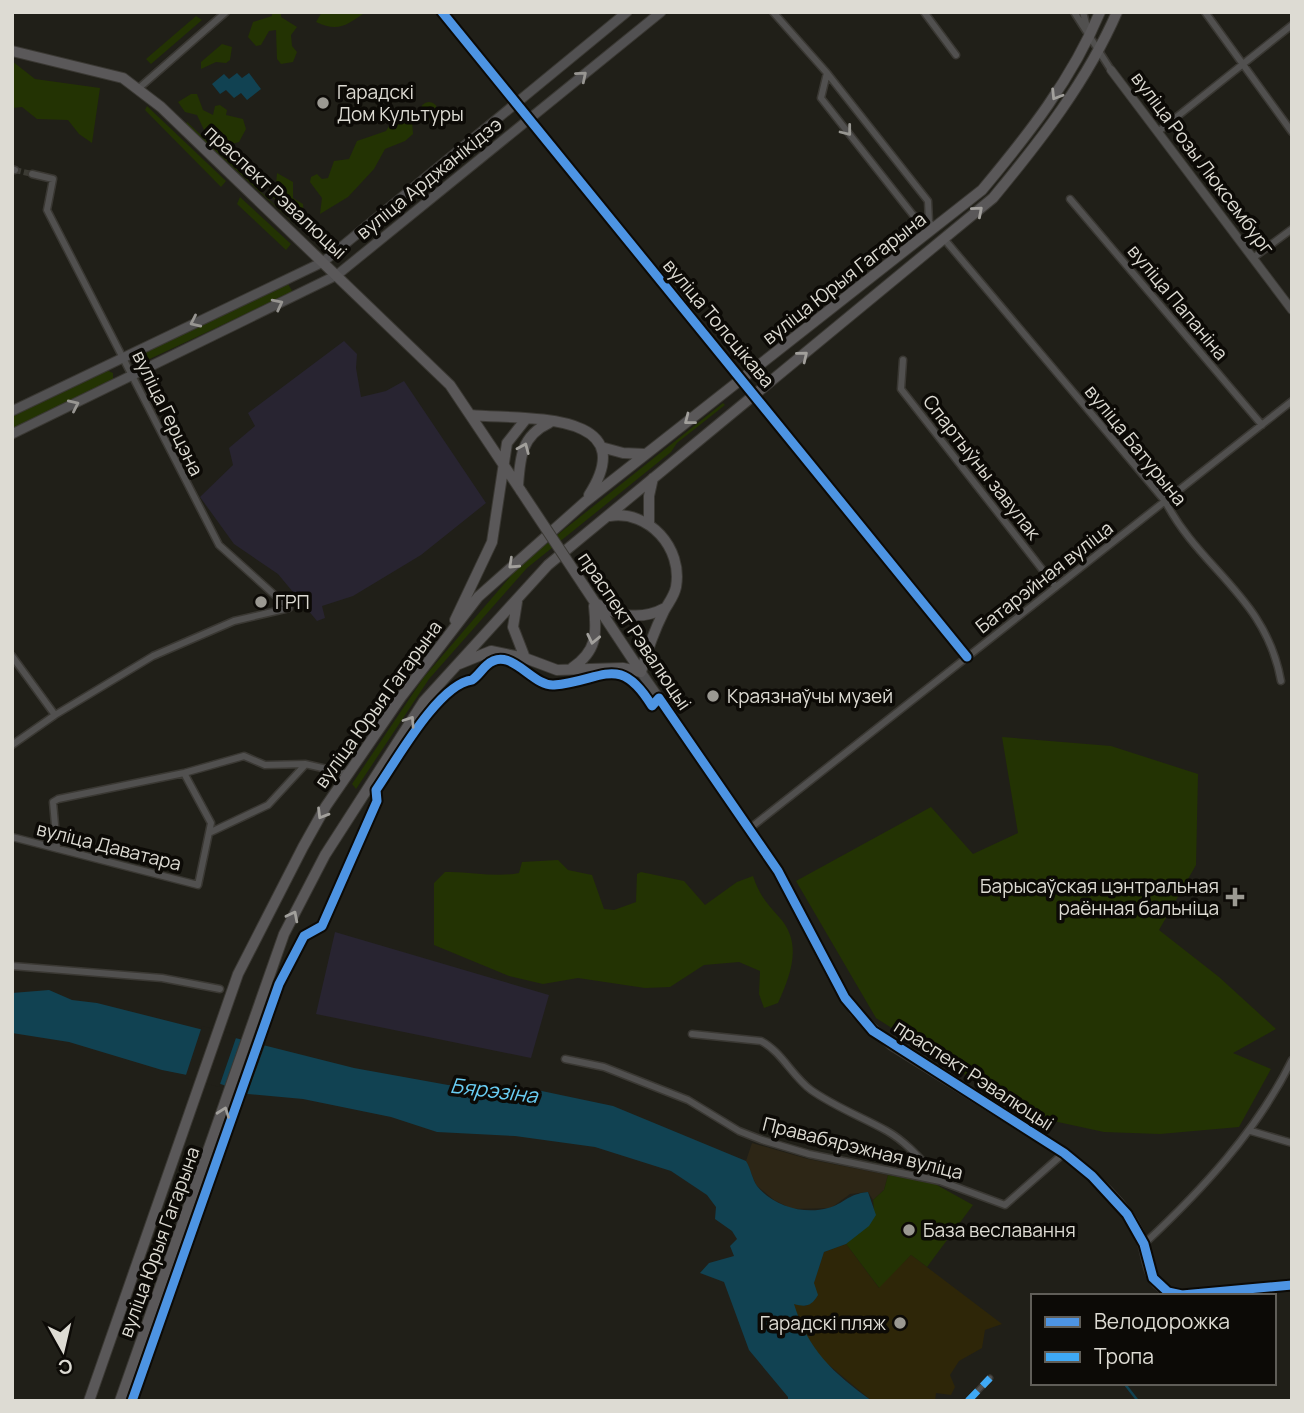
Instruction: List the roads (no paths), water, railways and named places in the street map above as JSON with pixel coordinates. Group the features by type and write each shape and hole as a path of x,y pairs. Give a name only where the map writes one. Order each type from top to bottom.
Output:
{"main road":[{"name":"вуліца Арджанікідзэ","path":"12,411 323,261 627,12"},
{"name":"вуліца Арджанікідзэ","path":"12,434 134,377 337,275 661,12"},
{"name":"вуліца Юрыя Гагарына","path":"89,1401 238,974 303,847 414,677 478,597 584,502 744,379 932,225 982,190 1033,129 1056,96 1100,12"},
{"name":"вуліца Юрыя Гагарына","path":"120,1401 271,980 285,934 325,855 417,712 454,666 548,565 993,198 1037,145 1100,53 1117,12"},
{"name":"праспект Рэвалюцыі","path":"12,51 123,78 139,88 323,261 450,386 799,906 845,998 873,1031 1064,1153 1092,1176 1127,1213 1144,1244 1153,1278 1168,1292 1177,1294"},
{"path":"471,415 575,424 595,437 601,447 602,470 584,502"},
{"path":"446,639 492,542 507,443 526,419"},
{"path":"519,489 524,443 534,432 552,422"},
{"path":"601,447 623,453 646,454"},
{"path":"649,523 649,496 654,477"},
{"path":"454,666 491,652 525,658 547,667 623,668 641,672 647,649 676,585 675,565 659,534 649,523 627,515 609,516"},
{"path":"517,599 513,627 525,658"},
{"path":"594,602 615,613 634,616 665,608"},
{"path":"572,669 587,657 596,640 594,602"},
{"name":"праспект Рэвалюцыі","path":"1193,1294 1292,1285"}],"street":[{"path":"139,88 226,12"},
{"name":"вуліца Толсцікава","path":"442,12 744,379 967,657"},
{"path":"773,12 827,72 928,201 932,225"},
{"path":"924,12 956,55"},
{"name":"вуліца Розы Люксембург","path":"1074,12 1111,70 1292,310"},
{"path":"1083,12 1089,35"},
{"path":"1205,13 1292,132"},
{"path":"1159,131 1292,25"},
{"path":"827,72 821,98 913,215 932,225"},
{"name":"вуліца Герцэна","path":"32,174 52,179 47,210 219,545 289,608 234,621 153,656 55,715"},
{"name":"вуліца Папаніна","path":"1070,199 1262,425"},
{"path":"1253,258 1292,229"},
{"name":"вуліца Батурына","path":"944,240 1165,501 1186,534 1258,616 1277,658 1281,681"},
{"name":"Спартыўны завулак","path":"902,360 901,389 1056,587"},
{"name":"Батарэйная вуліца","path":"749,829 1292,401"},
{"path":"12,656 55,715 12,745"},
{"path":"57,848 52,809 58,799 184,773 244,756 277,767 305,764 349,774"},
{"path":"184,773 211,823 211,832 268,805 305,764"},
{"name":"вуліца Даватара","path":"12,837 198,885 211,832"},
{"path":"12,965 162,978 219,989"},
{"path":"692,1034 761,1041 771,1046 808,1088 833,1105 888,1132 906,1144 940,1181"},
{"name":"Правабярэжная вуліца","path":"565,1059 604,1067 688,1100 739,1131 762,1140 809,1154 940,1181 1005,1205 1064,1153"},
{"path":"1144,1244 1251,1131 1274,1096 1292,1060"},
{"path":"1251,1131 1292,1143"},
{"path":"968,1401 990,1378"}],"water":[{"path":"237,73 242,78 249,73 261,89 247,100 241,93 234,98 226,90 220,94 212,84 224,74 229,79"},
{"name":"Бярэзіна","path":"49,990 72,1000 97,1003 354,1068 448,1085 537,1090 613,1106 746,1161 757,1186 771,1199 790,1207 819,1210 868,1192 876,1215 869,1226 846,1244 824,1252 814,1283 818,1295 808,1305 794,1304 815,1348 834,1370 872,1401 788,1401 788,1397 749,1350 724,1282 700,1273 709,1263 734,1256 730,1246 737,1239 732,1231 715,1219 716,1207 707,1195 671,1171 595,1147 515,1136 437,1132 391,1117 303,1099 248,1094 207,1079 162,1070 69,1042 12,1033 12,993"}],"waterway":[{"path":"1126,1385 1138,1401"}],"tunnel":[{"path":"15,170 32,174"}],"place":[{"name":"Гарадскі Дом Культуры","path":"323,103"},
{"name":"ГРП","path":"261,602"},
{"name":"Краязнаўчы музей","path":"713,696"},
{"name":"Барысаўская цэнтральная раённая бальніца","path":"1235,897"},
{"name":"База веславання","path":"909,1230"},
{"name":"Гарадскі пляж","path":"900,1323"}]}
